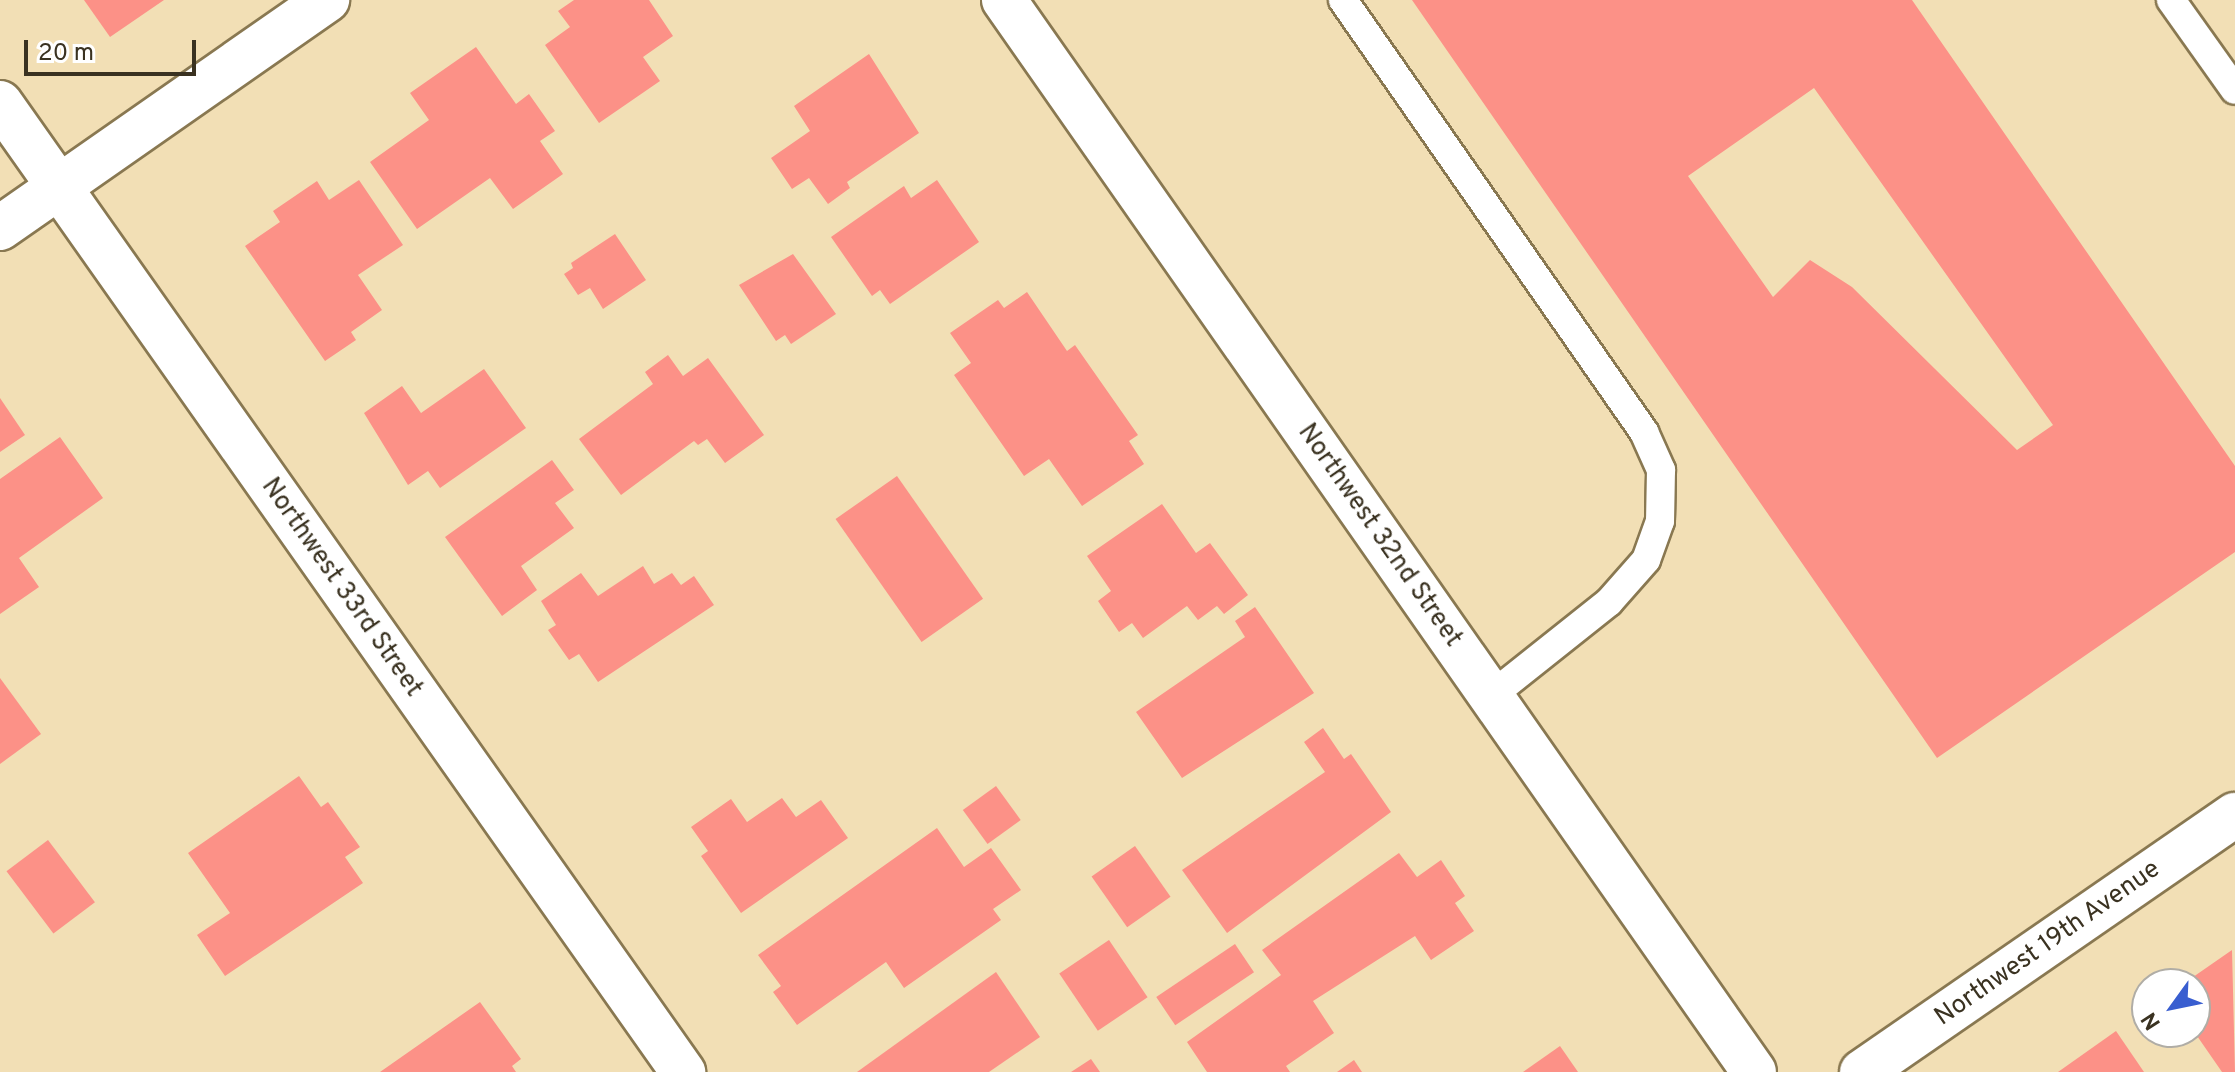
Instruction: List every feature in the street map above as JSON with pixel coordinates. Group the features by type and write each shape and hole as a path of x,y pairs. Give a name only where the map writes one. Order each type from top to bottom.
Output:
{"street":[{"path":"0,228 327,0"},
{"name":"Northwest 32nd Street","path":"1004,0 1754,1072"},
{"name":"Northwest 33rd Street","path":"0,103 683,1072"},
{"name":"Northwest 19th Avenue","path":"1862,1072 2235,815"}],"lane":[{"path":"1343,0 1644,432 1661,470 1660,521 1646,560 1609,602 1491,696"},
{"path":"2171,0 2235,90"}],"building":[{"path":"84,0 164,0 110,37"},
{"path":"574,0 649,0 673,36 643,57 660,81 599,123 545,45 570,27 558,11"},
{"path":"1412,0 1912,0 2235,466 2235,552 1937,758","holes":["1814,88 2053,425 2017,450 1852,287 1810,260 1773,297 1688,176"]},
{"path":"476,47 516,104 529,94 555,131 540,141 563,174 513,209 490,178 417,229 370,162 429,120 410,93"},
{"path":"869,54 919,133 847,182 850,188 828,204 809,178 792,189 771,158 810,131 794,106"},
{"path":"359,180 403,245 358,275 382,310 351,332 356,340 325,361 245,246 280,222 273,211 317,181 329,200"},
{"path":"937,180 979,242 890,304 880,290 872,296 831,237 904,186 911,198"},
{"path":"615,234 646,280 603,309 590,288 578,295 564,274 573,268 571,263"},
{"path":"793,254 836,314 791,344 785,335 776,341 739,285"},
{"path":"1027,292 1067,351 1075,345 1138,435 1129,441 1144,464 1082,506 1049,459 1024,476 954,375 971,363 950,333 998,300 1004,308"},
{"path":"668,355 683,376 708,358 764,435 725,463 707,439 698,445 694,441 621,495 579,439 653,384 645,372"},
{"path":"484,369 526,428 440,488 428,471 408,485 364,413 402,386 421,413"},
{"path":"0,398 25,435 0,452"},
{"path":"60,437 103,498 19,558 39,587 0,614 0,479"},
{"path":"552,460 574,490 555,503 574,528 521,566 537,590 502,616 445,537"},
{"path":"897,476 983,599 922,642 836,519"},
{"path":"1162,504 1196,553 1210,543 1248,595 1224,614 1217,606 1198,620 1187,606 1143,638 1132,623 1119,632 1098,601 1111,591 1087,556"},
{"path":"643,566 654,584 672,573 681,585 694,576 714,605 598,682 579,654 569,660 548,630 556,625 541,601 581,573 598,596"},
{"path":"1255,607 1314,693 1182,778 1136,712 1245,637 1235,621"},
{"path":"0,678 41,734 0,764"},
{"path":"1323,728 1344,759 1351,754 1391,812 1227,933 1182,870 1325,772 1304,742"},
{"path":"299,776 321,807 328,802 360,847 345,857 363,883 225,976 197,935 230,913 188,853"},
{"path":"996,786 1021,820 988,844 963,810"},
{"path":"782,798 796,817 821,800 848,838 741,913 701,856 708,851 691,827 731,799 747,822"},
{"path":"937,828 964,867 991,848 1021,890 993,909 1001,920 904,988 886,962 797,1025 773,992 781,986 758,955"},
{"path":"48,840 95,902 53,934 6,871"},
{"path":"1135,846 1171,897 1127,927 1092,876"},
{"path":"1399,853 1417,877 1441,860 1465,896 1455,903 1474,931 1431,960 1415,936 1313,1001 1334,1033 1286,1066 1290,1072 1207,1072 1187,1042 1281,975 1262,950"},
{"path":"1109,940 1148,997 1098,1031 1059,974"},
{"path":"1235,944 1254,972 1175,1025 1156,997"},
{"path":"2232,950 2235,1072 2222,1072 2205,1048 2211,1048 2211,968 2206,968"},
{"path":"996,972 1040,1037 989,1072 857,1072"},
{"path":"480,1002 521,1059 512,1066 516,1072 380,1072"},
{"path":"2116,1031 2144,1072 2058,1072"},
{"path":"1560,1046 1578,1072 1523,1072"},
{"path":"1091,1059 1100,1072 1071,1072"},
{"path":"1354,1060 1362,1072 1337,1072"}]}
